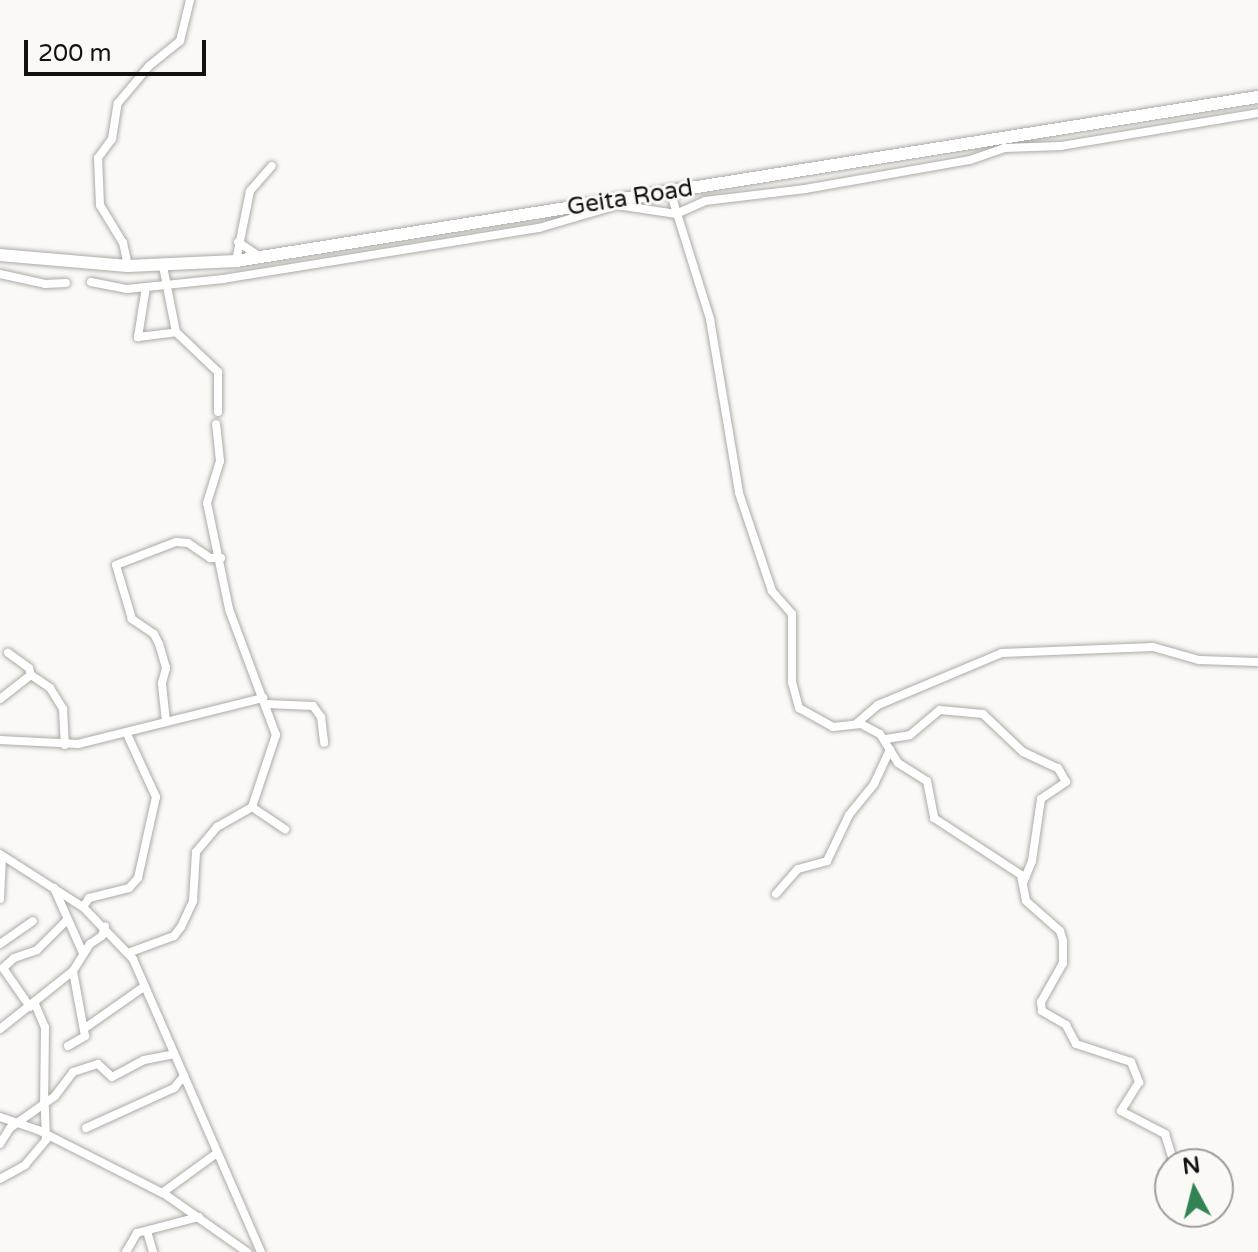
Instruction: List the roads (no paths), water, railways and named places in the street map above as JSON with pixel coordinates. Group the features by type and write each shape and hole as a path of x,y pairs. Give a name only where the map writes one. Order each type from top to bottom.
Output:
{"highway":[{"name":"Geita Road","path":"0,255 128,266 236,261 1258,97"}],"street":[{"path":"128,266 123,243 100,205 98,158 112,139 118,103 149,66 180,41 190,0"},
{"path":"91,282 146,287 167,285 539,228 617,205 676,214 705,201 805,189 970,160 1004,148 1061,146 1258,113"},
{"path":"236,261 250,191 272,166"},
{"path":"670,191 710,319 739,493 772,591 792,614 790,660 797,703 803,712 833,727 856,724 878,705 1002,653 1153,647 1199,660 1258,662"},
{"path":"238,242 260,257"},
{"path":"163,266 176,332 218,372 218,412"},
{"path":"0,274 45,284 66,283"},
{"path":"146,287 138,337 176,332"},
{"path":"128,953 176,933 193,901 192,863 201,843 217,827 252,807 276,735 229,609 207,495 220,461 216,424"},
{"path":"166,722 162,683 166,668 159,644 154,634 132,619 116,565 176,542 188,543 210,558 221,558"},
{"path":"8,653 50,688 63,709 65,745"},
{"path":"0,699 31,675"},
{"path":"0,740 65,745 127,734 166,722 265,701 313,706 321,717 324,743"},
{"path":"856,724 886,739 910,735 940,710 977,713 990,718 1023,752 1058,768 1065,785 1041,799 1032,861 1023,883"},
{"path":"83,907 89,898 129,888 138,878 156,797 127,734"},
{"path":"886,739 898,763 927,781 934,818 1016,870 1023,883 1026,901 1060,931 1063,963 1041,1002 1042,1011 1066,1025 1076,1044 1131,1062 1139,1082 1121,1111 1165,1134 1169,1148"},
{"path":"776,894 798,869 827,861 849,815 874,784 890,750"},
{"path":"252,807 285,829"},
{"path":"0,899 1,856 83,907 105,926 128,953 261,1252"},
{"path":"54,887 66,921 83,953"},
{"path":"0,944 33,921"},
{"path":"0,1179 25,1165 48,1135 45,1027 33,1005 2,967 14,958 37,950 66,921"},
{"path":"0,1029 73,971 83,953 102,937 105,926"},
{"path":"68,1046 83,1039 85,1028 73,971"},
{"path":"85,1028 145,986"},
{"path":"0,1144 18,1123 45,1104 77,1071 98,1064 112,1077 144,1060 174,1054"},
{"path":"86,1128 174,1088 184,1076"},
{"path":"0,1117 48,1135 162,1193 247,1252"},
{"path":"162,1193 217,1153"},
{"path":"126,1252 132,1237 199,1217"},
{"path":"147,1231 153,1252"}]}
